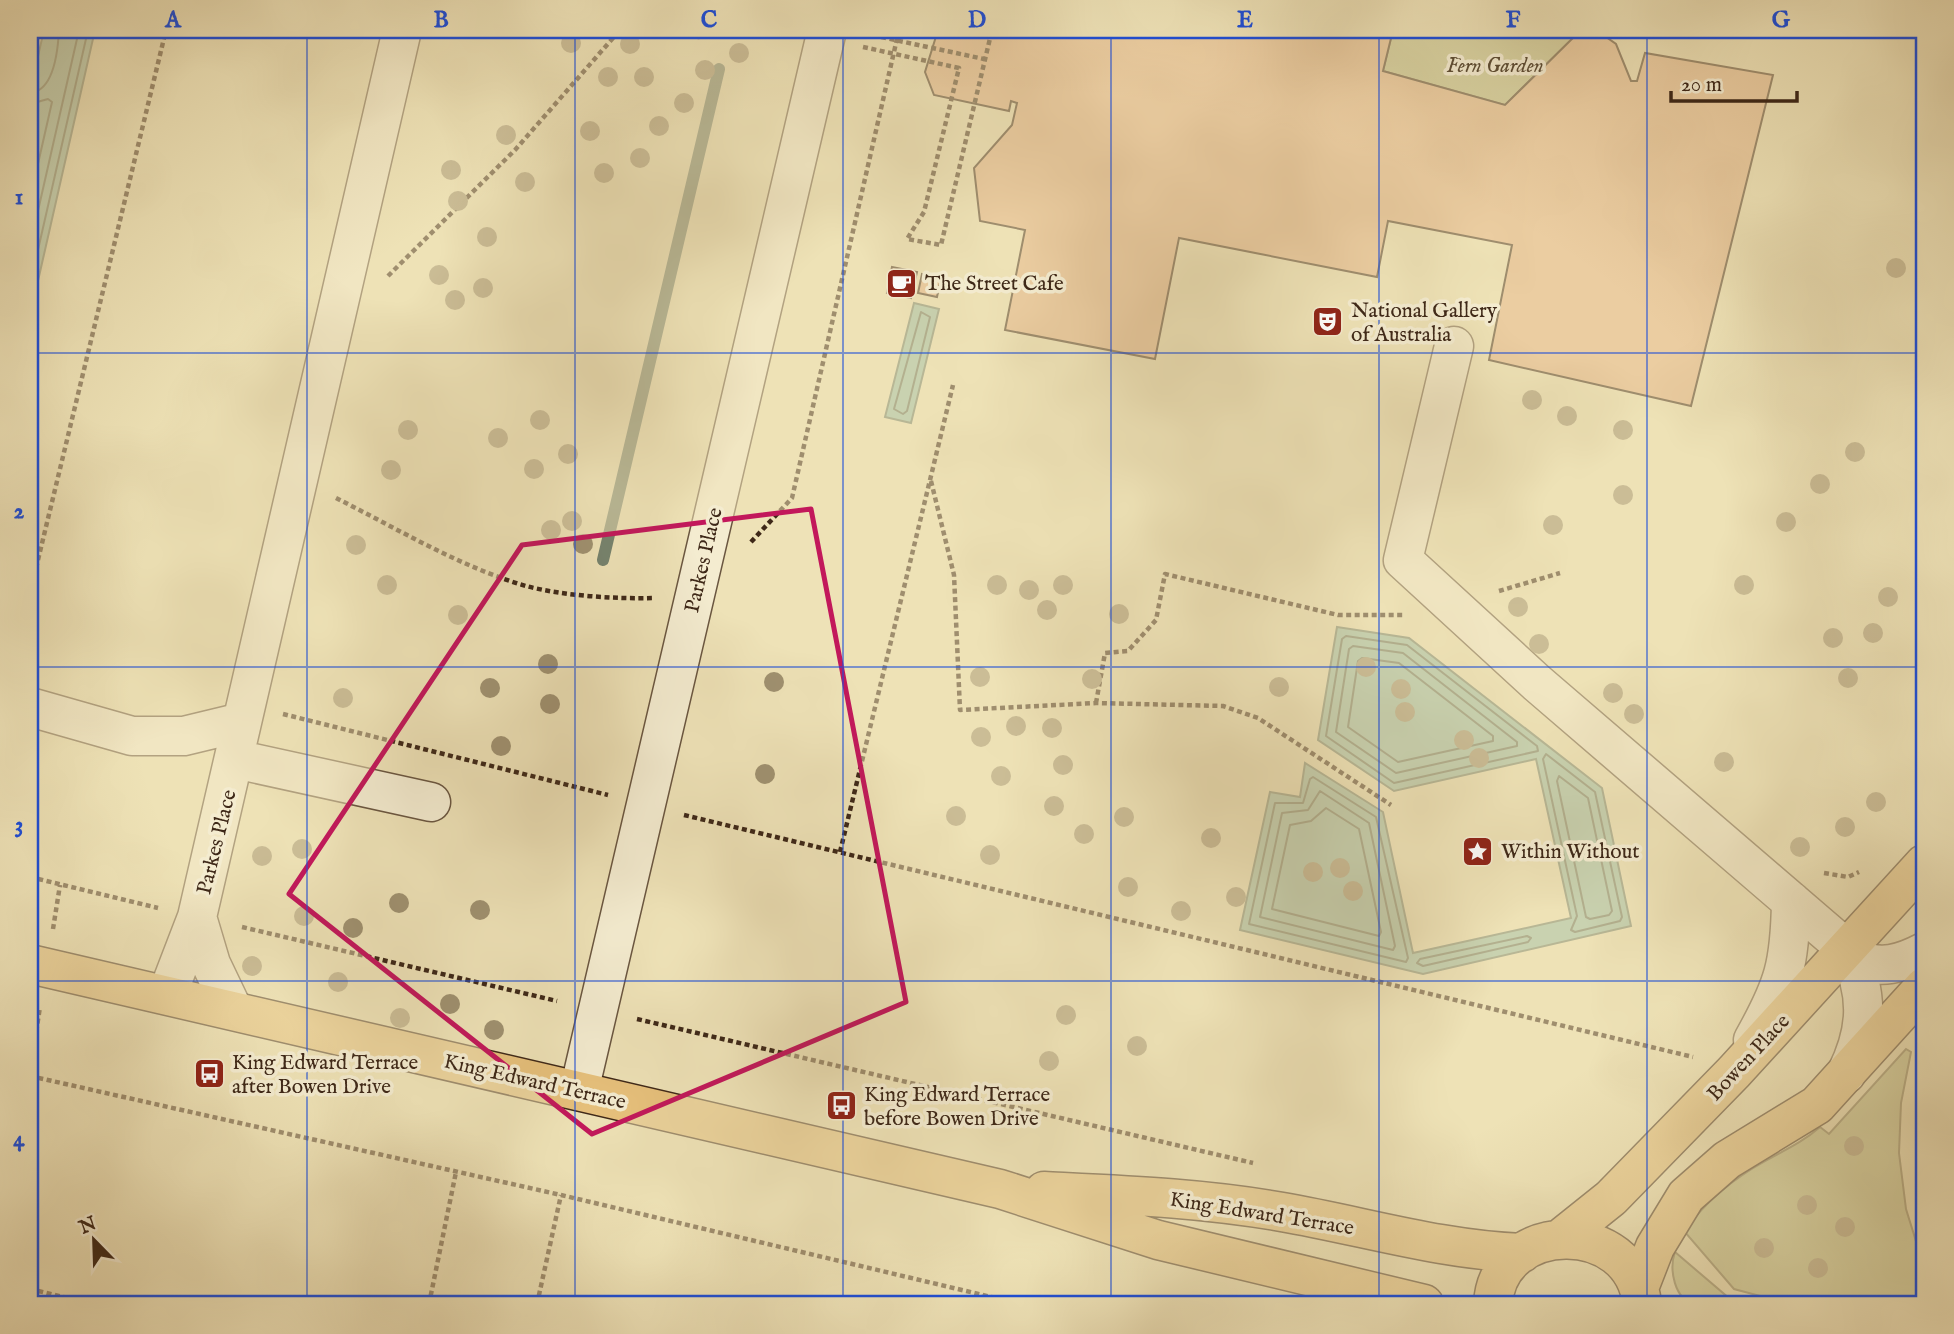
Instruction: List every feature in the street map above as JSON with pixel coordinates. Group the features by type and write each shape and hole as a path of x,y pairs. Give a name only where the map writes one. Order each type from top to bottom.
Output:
{"main road":[{"name":"Bowen Place","path":"1561,1238 1611,1198 1719,1065 1848,950 1924,864"},
{"name":"King Edward Terrace","path":"30,964 1000,1189 1172,1243 1424,1304"},
{"path":"1644,1298 1655,1247 1686,1196 1727,1160 1817,1105 1924,987"},
{"name":"King Edward Terrace","path":"1000,1189 1224,1202 1341,1223 1434,1245 1522,1253"},
{"name":"King Edward Terrace","path":"1493,1304 1499,1281 1522,1253 1541,1243 1561,1238 1581,1239 1600,1245 1630,1270 1644,1298"}],"street":[{"name":"Parkes Place","path":"167,995 197,917 402,30"},
{"name":"Parkes Place","path":"579,1091 645,805 833,33"},
{"path":"1454,346 1403,560 1537,683 1848,950 1864,962 1882,965 1905,961 1924,952"},
{"path":"30,707 132,736 184,736 243,713"},
{"path":"235,759 431,802"},
{"path":"1719,1065 1784,979 1791,941 1791,901"},
{"path":"197,917 211,964 233,1010"},
{"path":"1846,1074 1859,1046 1865,1005 1861,981 1848,950"}],"path":[{"path":"30,593 166,30"},
{"path":"379,286 515,150 620,30"},
{"path":"678,30 675,34 699,37 701,30"},
{"path":"748,545 792,498 899,30"},
{"path":"833,33 894,53 959,68 924,212 907,239 941,246 992,30"},
{"path":"833,33 984,59"},
{"path":"841,852 953,385"},
{"path":"931,481 954,575 960,710 1096,703 1223,706 1258,718 1391,805"},
{"path":"324,492 457,559 527,586 620,599 662,598"},
{"path":"1488,595 1560,573"},
{"path":"1096,703 1105,653 1128,651 1156,621 1165,574 1338,615 1405,615 1431,586"},
{"path":"243,713 645,805"},
{"path":"685,801 682,814 1719,1065"},
{"path":"30,877 1265,1166"},
{"path":"30,1037 36,1033"},
{"path":"30,1076 561,1195 1021,1304"},
{"path":"429,1304 456,1172"},
{"path":"537,1304 561,1195"},
{"path":"30,1289 93,1304"},
{"path":"982,1304 984,1295"}],"highlighted area":[{"path":"811,509 906,1002 592,1134 289,894 522,545"}],"green space":[{"name":"Fern Garden","path":"1393,30 1581,30 1505,105 1383,71"},
{"path":"1906,1049 1911,1052 1901,1103 1899,1153 1906,1209 1924,1267 1924,1304 1790,1304 1734,1289 1684,1231 1711,1200 1742,1175 1820,1127 1829,1134"},
{"path":"1675,1252 1730,1299 1729,1304 1695,1304 1682,1297 1673,1275"}],"water":[{"path":"44,30 95,30 30,316 30,91"},
{"path":"914,303 939,309 911,423 885,417"},
{"path":"1337,627 1409,638 1602,788 1631,926 1423,974 1240,930 1270,792 1300,797 1305,763 1383,812 1413,953 1571,918 1536,759 1394,791 1318,740"}],"building":[{"path":"938,30 1393,30 1383,71 1505,105 1581,30 1596,30 1616,44 1631,81 1637,81 1645,53 1773,75 1691,406 1489,360 1512,245 1388,221 1377,277 1179,238 1155,359 1005,330 1025,230 980,221 974,168 1012,125 1017,103 1011,101 1009,111 934,95 925,72"},
{"path":"892,267 917,272 911,298 887,293"},
{"path":"922,274 941,278 937,297 918,293"}],"waterway":[{"path":"603,560 719,69"}],"place":[{"name":"The Street Cafe","path":"902,283"},
{"name":"National Gallery of Australia","path":"1328,322"},
{"name":"Within Without","path":"1478,851"},
{"name":"King Edward Terrace after Bowen Drive","path":"209,1074"},
{"name":"King Edward Terrace before Bowen Drive","path":"841,1106"}]}
